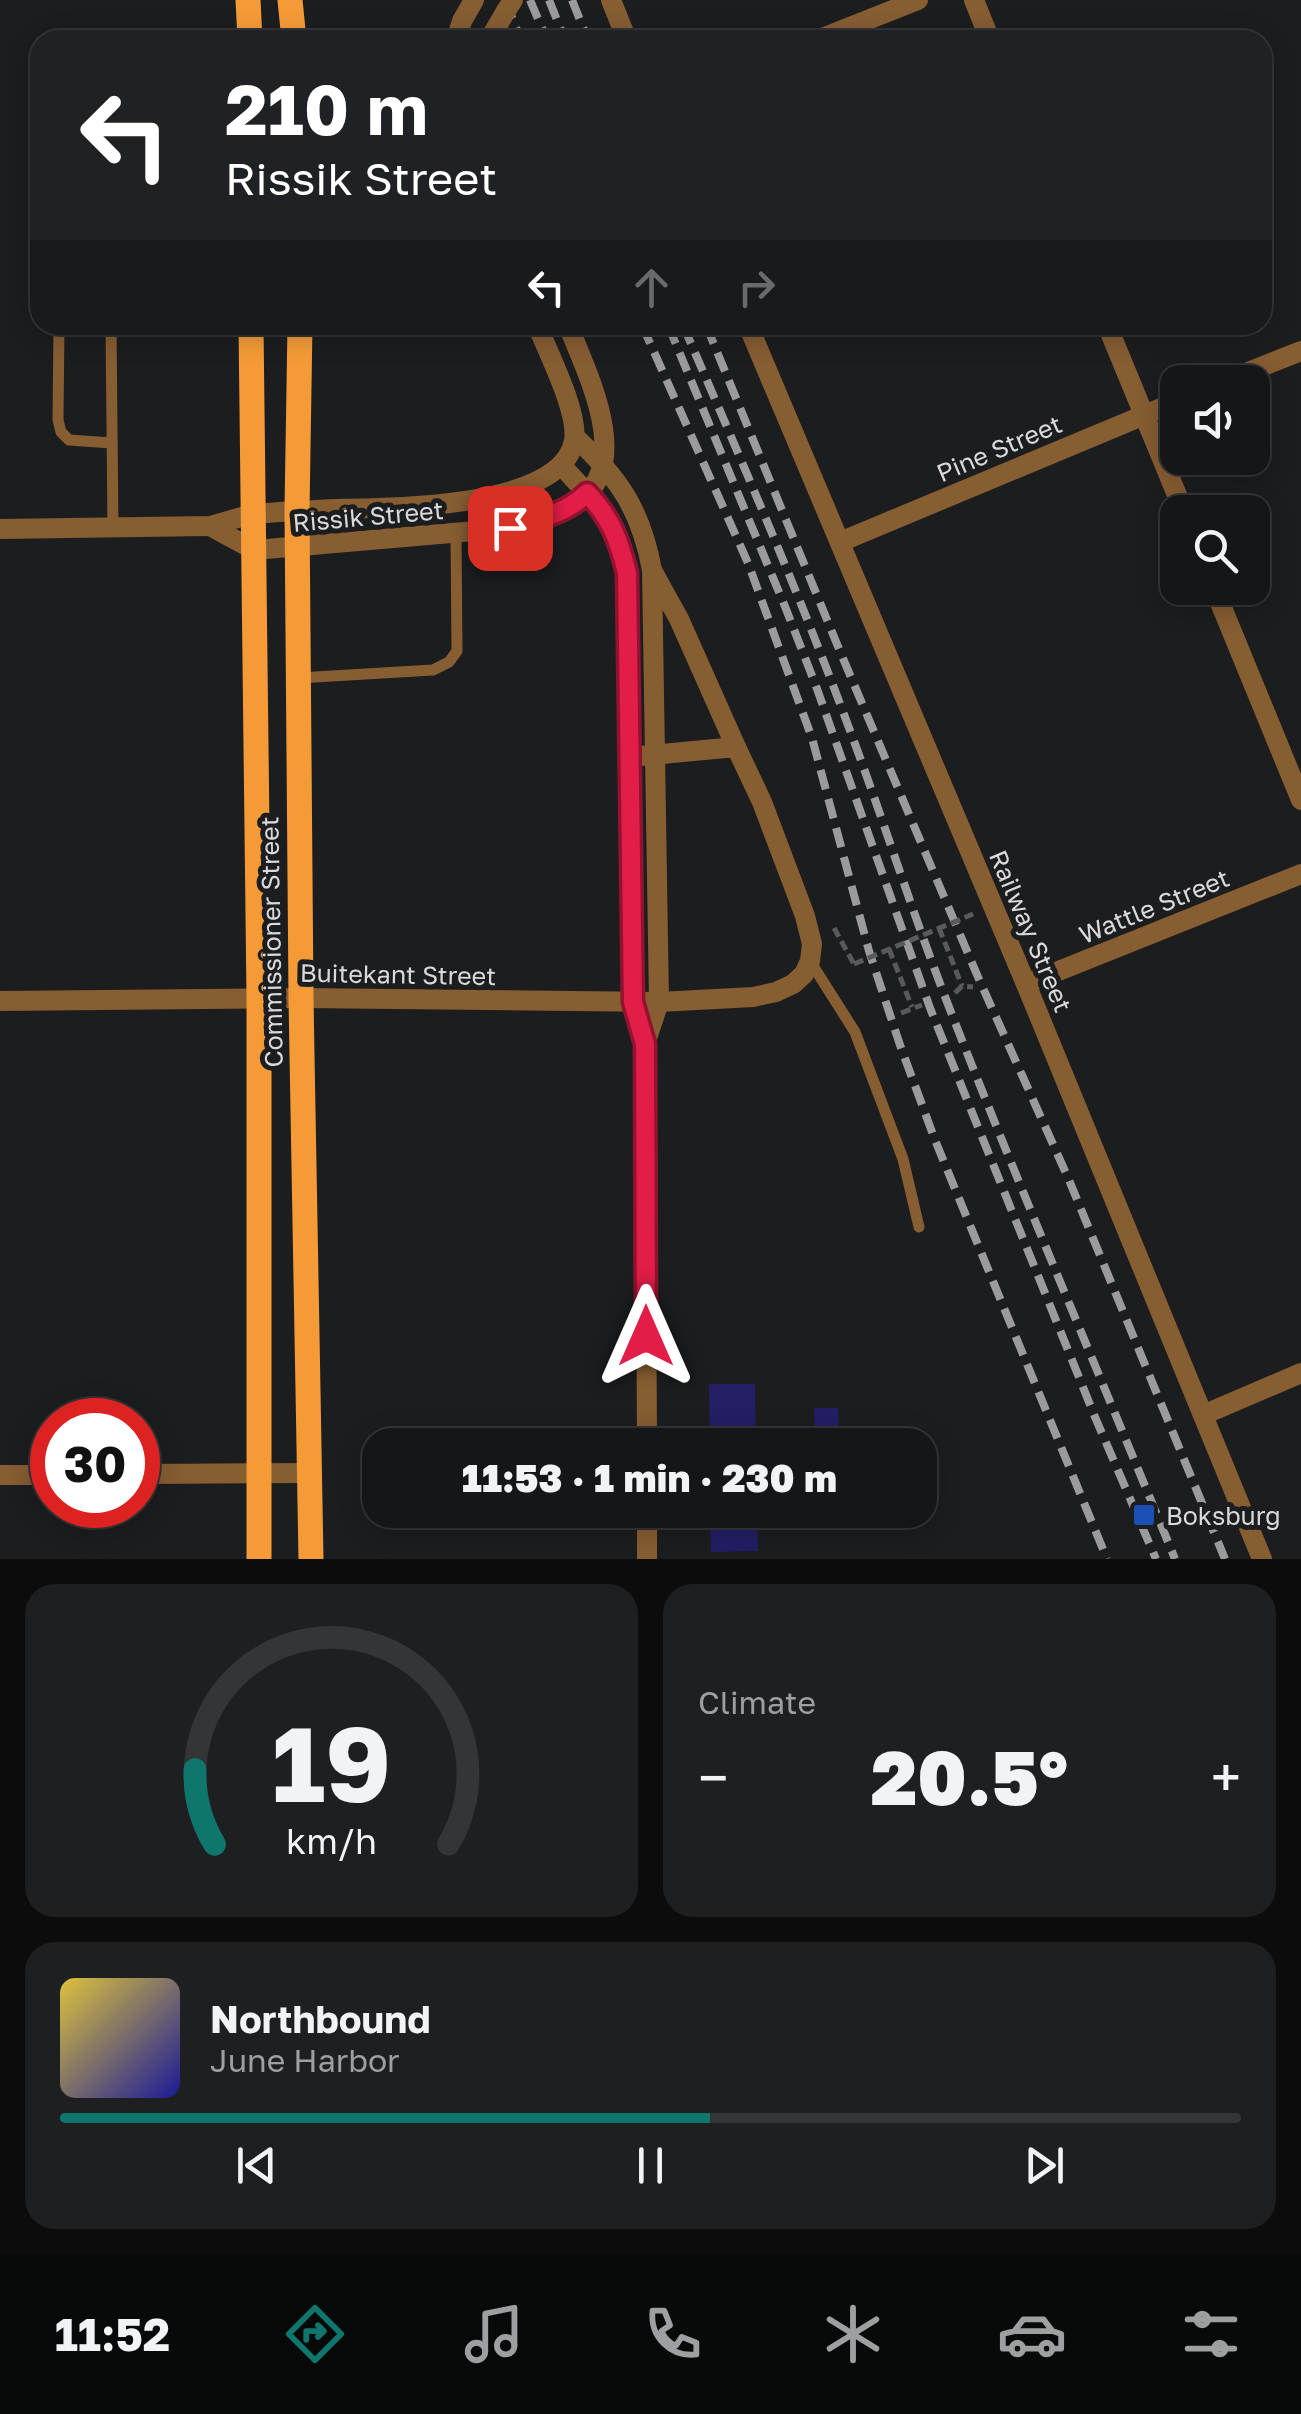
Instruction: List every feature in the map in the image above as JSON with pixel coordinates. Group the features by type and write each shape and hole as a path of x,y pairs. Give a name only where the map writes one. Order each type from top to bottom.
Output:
{"main road":[{"path":"248,0 250,30"},
{"path":"290,0 293,30"},
{"name":"Commissioner Street","path":"252,335 259,998 259,1559"},
{"name":"Commissioner Street","path":"300,335 298,678 311,1559"}],"street":[{"path":"459,30 474,0"},
{"path":"610,0 623,30"},
{"path":"842,30 918,0"},
{"path":"974,0 986,30"},
{"path":"495,30 509,5"},
{"path":"541,335 563,389 575,437 604,464 623,491 637,517 652,570 659,1002 645,1044"},
{"path":"572,335 599,409 606,441 604,464 587,493"},
{"name":"Railway Street","path":"752,335 1026,984 1262,1559"},
{"path":"1111,335 1177,495"},
{"path":"1266,365 1301,351"},
{"name":"Pine Street","path":"840,542 1160,408"},
{"path":"575,437 561,465 600,506 612,526 627,573 633,1002 645,1044 647,1428"},
{"name":"Rissik Street","path":"0,529 210,526 252,514 401,508 466,501 508,492 544,478 561,465"},
{"name":"Rissik Street","path":"210,526 254,550 456,534 510,528 550,516 587,493"},
{"path":"652,570 680,619 762,802 806,916 812,944 810,961"},
{"path":"1221,605 1301,800"},
{"path":"630,757 736,747"},
{"name":"Wattle Street","path":"1026,984 1301,874"},
{"name":"Buitekant Street","path":"0,1001 301,998 659,1002 753,997 776,992 804,974 810,961"},
{"path":"1203,1415 1301,1373"},
{"path":"160,1474 310,1473"},
{"path":"0,1475 30,1474"},
{"path":"647,1528 647,1559"}],"lane":[{"path":"59,335 61,432 69,440 112,443"},
{"path":"111,335 113,528"},
{"path":"298,678 433,670 449,662 457,651 456,534"},
{"path":"810,961 855,1032 904,1159 919,1227"}],"path":[{"path":"832,922 854,964 973,914"},
{"path":"939,928 962,986"},
{"path":"889,949 912,1007"},
{"path":"962,986 973,987"},
{"path":"956,993 962,986"},
{"path":"901,1014 922,1005"}],"building":[{"path":"709,1384 755,1384 756,1428 710,1428"},
{"path":"814,1408 838,1408 839,1428 815,1428"},
{"path":"710,1528 757,1528 758,1551 711,1552"}],"railway":[{"path":"505,0 517,30"},
{"path":"530,0 543,30"},
{"path":"549,0 561,30"},
{"path":"572,0 584,30"},
{"path":"646,335 748,563 812,738 869,951 900,1045 935,1140 1107,1559"},
{"path":"672,335 816,686 930,1008 1156,1559"},
{"path":"687,335 815,638 949,1007 1175,1559"},
{"path":"710,335 978,977 1069,1180 1225,1559"}],"place":[{"name":"Boksburg","path":"1144,1515"}],"route":[{"path":"510,528 550,516 587,493 612,526 627,573 633,1002 645,1044 646,1336"}]}
